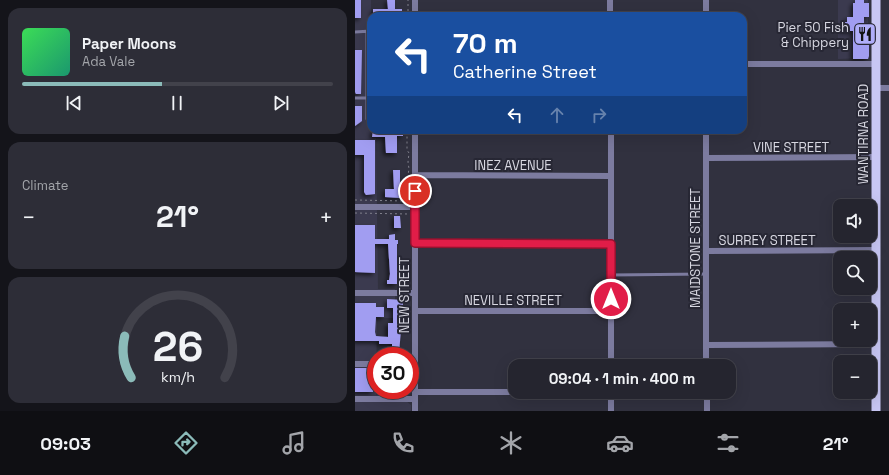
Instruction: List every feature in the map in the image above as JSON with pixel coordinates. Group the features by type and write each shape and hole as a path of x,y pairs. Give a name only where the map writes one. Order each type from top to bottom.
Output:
{"main road":[{"name":"WANTIRNA ROAD","path":"876,0 876,303"},
{"name":"WANTIRNA ROAD","path":"876,347 876,411"}],"street":[{"path":"415,0 415,12"},
{"path":"610,0 610,12"},
{"path":"706,0 706,12"},
{"path":"747,64 876,64"},
{"path":"876,88 889,88"},
{"name":"NEW STREET","path":"413,347 415,310 415,134"},
{"path":"611,134 611,359"},
{"name":"MAIDSTONE STREET","path":"706,134 706,359"},
{"name":"VINE STREET","path":"706,158 876,157"},
{"name":"INEZ AVENUE","path":"415,175 611,176"},
{"path":"355,206 415,206"},
{"path":"415,243 611,244"},
{"name":"SURREY STREET","path":"706,251 876,250"},
{"path":"355,293 415,293"},
{"name":"NEVILLE STREET","path":"415,310 611,311"},
{"path":"706,345 833,344"},
{"path":"355,364 367,364"},
{"path":"419,395 508,394"},
{"path":"355,399 367,398"},
{"name":"NEW STREET","path":"415,399 415,411"},
{"path":"611,399 611,411"},
{"path":"707,399 707,411"}],"lane":[{"path":"355,32 367,32 367,119"},
{"path":"355,98 367,98"},
{"path":"611,274 706,274"}],"path":[{"path":"408,0 408,12"},
{"path":"355,200 408,199 409,153 407,150 407,134"},
{"path":"355,213 408,214"}],"shaded area":[{"path":"355,0 371,0 371,12 367,12 367,134 372,134 372,138 376,138 378,289 395,289 395,309 393,309 393,318 377,318 377,347 367,347 367,399 406,399 406,401 411,405 411,411 355,411"},
{"path":"838,0 868,0 868,58 838,59"}],"building":[{"path":"355,0 361,0 361,18 355,18"},
{"path":"387,0 395,0 395,9 402,9 402,12 373,12 373,9 388,9"},
{"path":"855,0 864,0 864,3 869,3 869,17 864,17 864,31 869,31 868,59 853,59 853,31 842,31 842,22 847,22 847,17 853,17 853,3 855,3"},
{"path":"355,50 362,50 361,94 356,94 355,92"},
{"path":"355,106 362,106 362,121 355,126"},
{"path":"372,134 403,134 403,136 397,136 397,153 386,153 385,137 372,137"},
{"path":"355,140 375,140 375,194 366,195 364,192 364,155 355,155"},
{"path":"393,170 400,170 400,198 385,197 385,189 394,189"},
{"path":"394,216 400,216 401,228 394,228"},
{"path":"355,225 375,225 375,239 389,239 389,235 395,234 395,240 398,240 397,261 399,261 397,284 387,284 390,274 388,244 375,244 375,273 355,272"},
{"path":"387,299 403,300 403,319 400,347 392,347 392,344 379,344 379,341 355,341 355,303 376,303 376,307 384,307 384,317 376,317 376,336 388,337 388,323 393,323 393,308 387,308"},
{"path":"355,368 367,368 367,392 355,392"}],"place":[{"name":"Pier 50 Fish & Chippery","path":"865,34"}],"route":[{"path":"415,191 415,243 611,244 611,299"}]}
